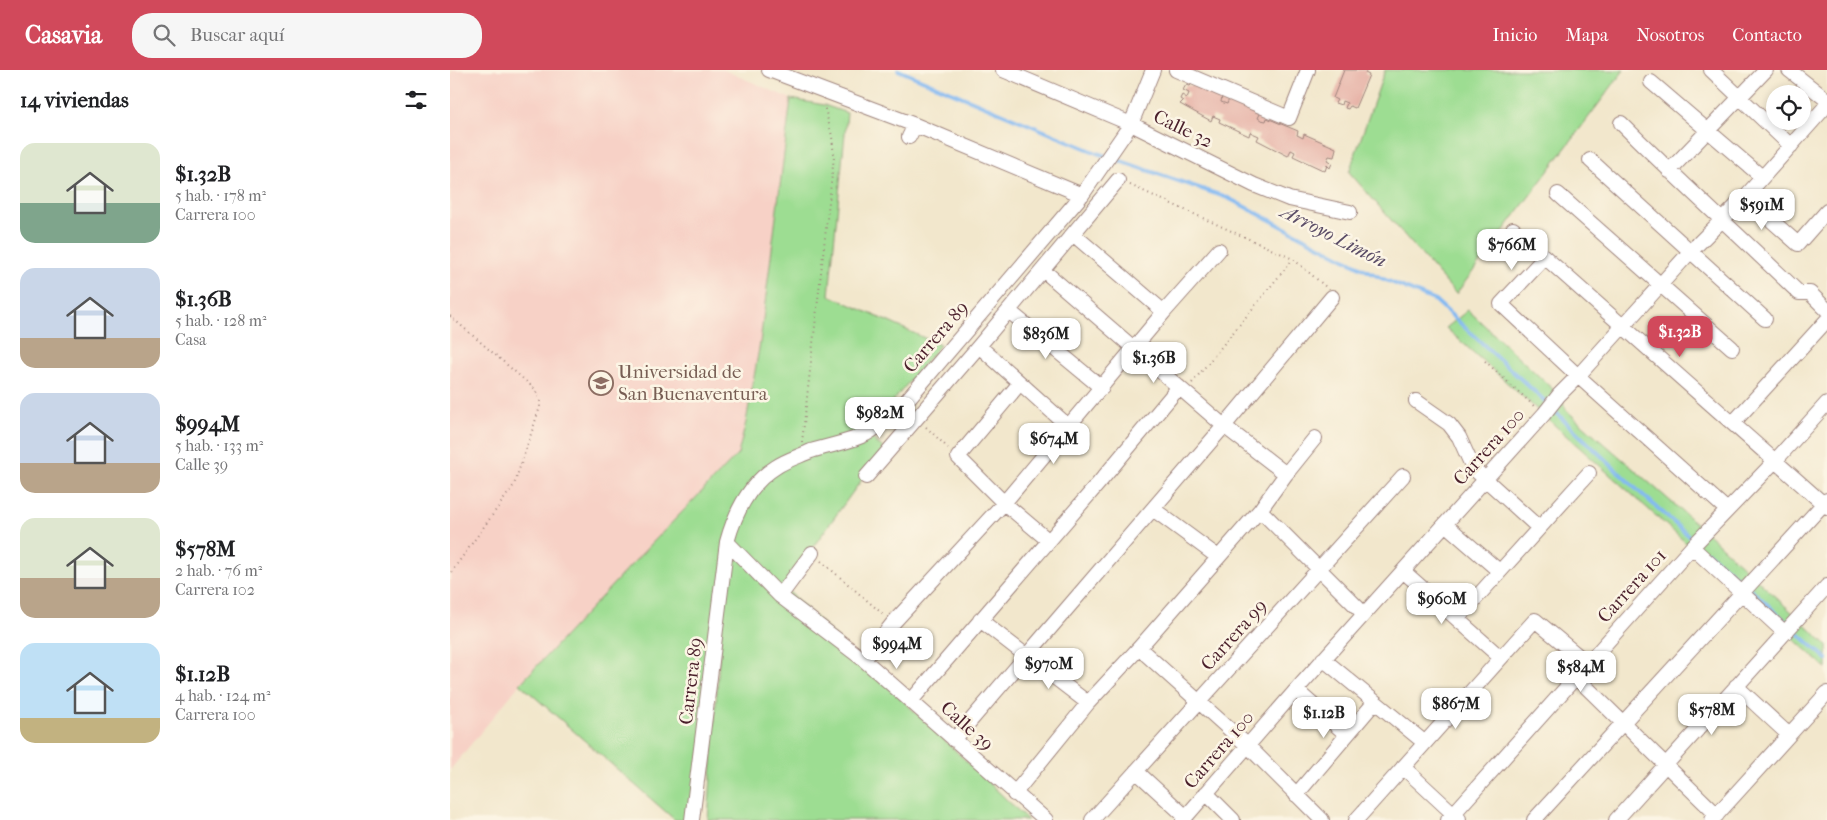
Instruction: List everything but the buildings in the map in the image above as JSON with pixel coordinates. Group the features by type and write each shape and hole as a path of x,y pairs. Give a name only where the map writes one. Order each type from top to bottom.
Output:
{"street":[{"path":"770,70 819,88 912,131 1082,195"},
{"name":"Calle 32","path":"1003,70 1254,185 1289,198 1350,212"},
{"name":"Carrera 89","path":"692,820 727,542 732,523 743,502 756,484 776,467 812,451 840,444 866,434 902,406 1082,195 1128,128 1154,70"},
{"path":"1176,70 1289,118 1308,70"},
{"path":"1711,70 1792,146"},
{"path":"1669,171 1766,70"},
{"path":"1789,70 1827,100"},
{"path":"1650,82 1762,177"},
{"name":"Carrera 100","path":"1184,818 1323,659 1542,417 1559,394 1578,376 1690,252 1746,197 1827,105"},
{"path":"1621,123 1669,171 1799,293 1810,293 1827,310"},
{"path":"1590,160 1764,320"},
{"path":"866,477 1009,311 1118,180"},
{"path":"1558,194 1732,348"},
{"path":"1746,197 1798,244 1827,211"},
{"path":"1513,229 1826,504 1746,588 1534,820"},
{"path":"1073,234 1164,312"},
{"path":"864,660 893,623 1004,503 1164,312 1219,250"},
{"path":"1545,257 1501,304 1727,510"},
{"path":"1043,270 1224,426 1286,474"},
{"path":"954,740 1224,426 1332,297"},
{"path":"1009,311 1102,388"},
{"path":"1732,423 1827,320"},
{"path":"979,346 1068,426"},
{"path":"1020,383 958,457 1004,503 1049,541"},
{"path":"911,701 1182,389"},
{"path":"1416,402 1449,424 1459,437 1473,468 1539,528"},
{"name":"Carrera 101","path":"1454,818 1692,547 1775,461 1827,403"},
{"path":"1014,794 1088,703 1260,510 1315,438"},
{"path":"1457,619 1589,473"},
{"name":"Carrera 99","path":"1092,820 1403,476"},
{"path":"1152,509 1218,557"},
{"path":"1260,510 1364,614"},
{"path":"1445,524 1499,571"},
{"name":"Calle 39","path":"727,542 780,596 864,660 1014,794 1046,820"},
{"path":"1692,547 1746,588 1789,628"},
{"path":"780,596 812,553"},
{"path":"1403,571 1500,658"},
{"path":"1616,820 1827,586"},
{"path":"980,620 1088,703"},
{"path":"1356,820 1535,620 1588,664"},
{"path":"1139,648 1248,745 1322,820"},
{"path":"1323,659 1425,743"},
{"path":"1576,677 1667,765 1715,817 1827,693"},
{"path":"1736,686 1789,735"},
{"path":"1296,690 1346,735"},
{"path":"1296,795 1375,702"},
{"path":"1403,767 1454,818"},
{"path":"1136,771 1184,818"},
{"path":"1206,794 1232,820"}],"path":[{"path":"800,456 834,157 832,136 819,88"},
{"path":"1118,180 1294,259 1330,291 1332,297"},
{"path":"1182,389 1294,259"},
{"path":"450,316 535,388 540,400 540,407 514,485 450,574"},
{"path":"1485,361 1537,408 1542,417"},
{"path":"917,419 958,457"},
{"path":"812,553 893,623"}],"shaded area":[{"name":"Universidad de San Buenaventura","path":"453,70 724,70 791,99 760,343 746,422 738,454 520,684 450,770 450,75"}],"green space":[{"path":"1385,70 1624,70 1456,294 1349,172"},
{"path":"791,99 824,105 847,113 829,295 940,345 866,433 884,449 784,587 1028,820 708,820 725,572 692,820 675,820 520,684 738,454 746,422 760,343"},
{"path":"1468,310 1559,395 1567,411 1707,533 1827,645 1827,669 1446,328"}],"waterway":[{"name":"Arroyo Limón","path":"898,70 1097,153 1228,198 1381,278 1436,301 1548,404"},
{"name":"Arroyo Limón","path":"1552,409 1690,537"},
{"name":"Arroyo Limón","path":"1707,552 1788,624"},
{"name":"Arroyo Limón","path":"1793,629 1827,659"}],"place":[{"name":"Universidad de San Buenaventura","path":"601,383"}]}
